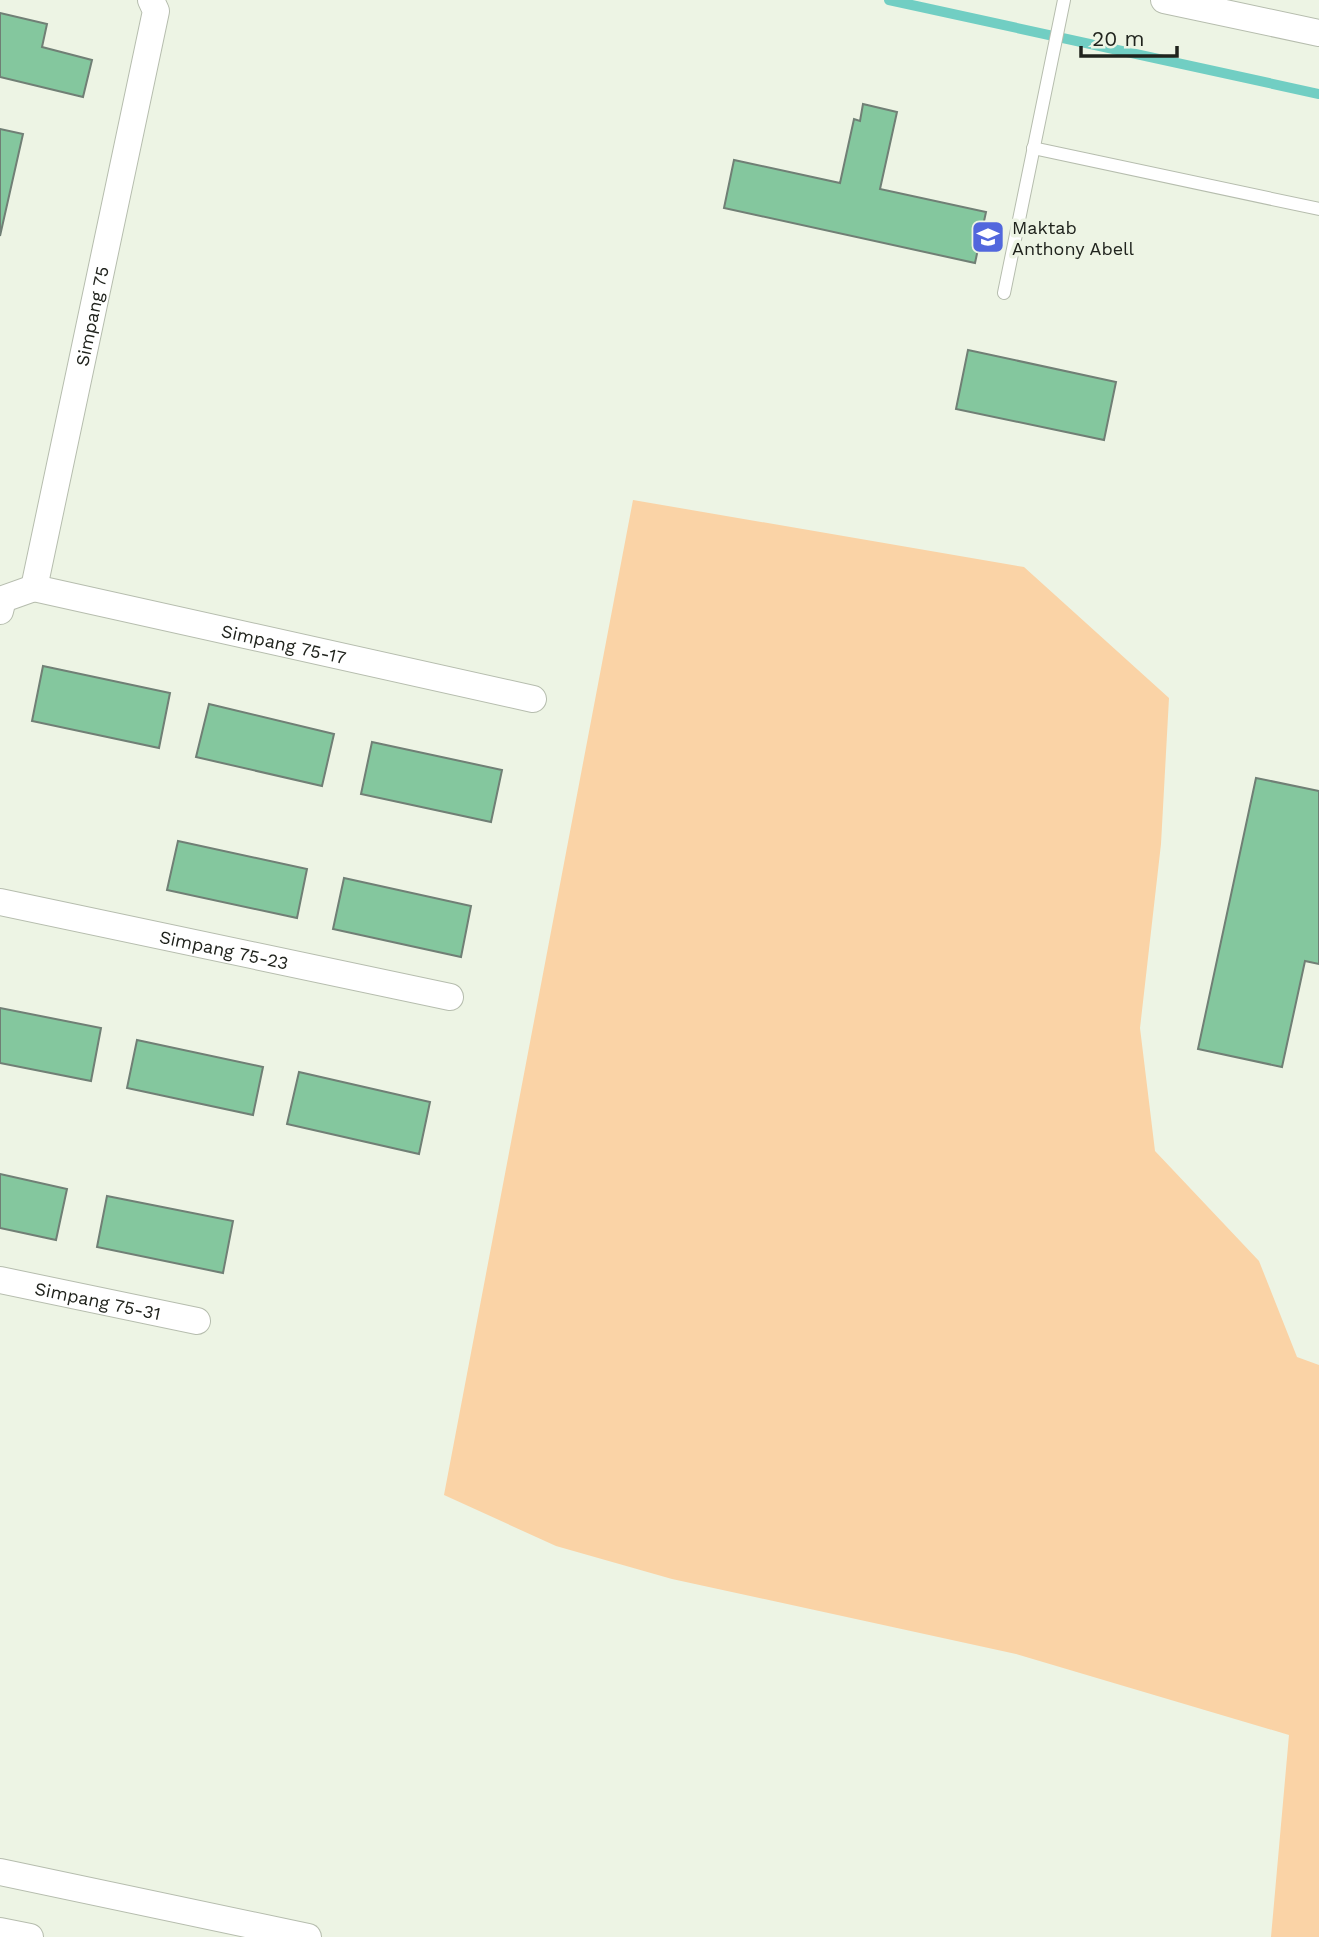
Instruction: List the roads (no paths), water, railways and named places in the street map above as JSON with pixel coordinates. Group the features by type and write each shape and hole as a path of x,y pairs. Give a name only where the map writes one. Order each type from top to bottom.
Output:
{"street":[{"name":"Simpang 75","path":"34,588 156,11 151,0"},
{"path":"1164,0 1319,33"},
{"path":"0,611 3,599 34,588"},
{"name":"Simpang 75-17","path":"34,588 533,699"},
{"name":"Simpang 75-23","path":"0,902 450,997"},
{"name":"Simpang 75-31","path":"0,1280 197,1321"},
{"path":"0,1872 309,1937"},
{"path":"0,1931 30,1937"}],"lane":[{"path":"1004,293 1064,2"},
{"path":"1032,148 1319,209"}],"waterway":[{"path":"889,0 1319,94"}],"place":[{"name":"Maktab Anthony Abell","path":"988,237"}]}
